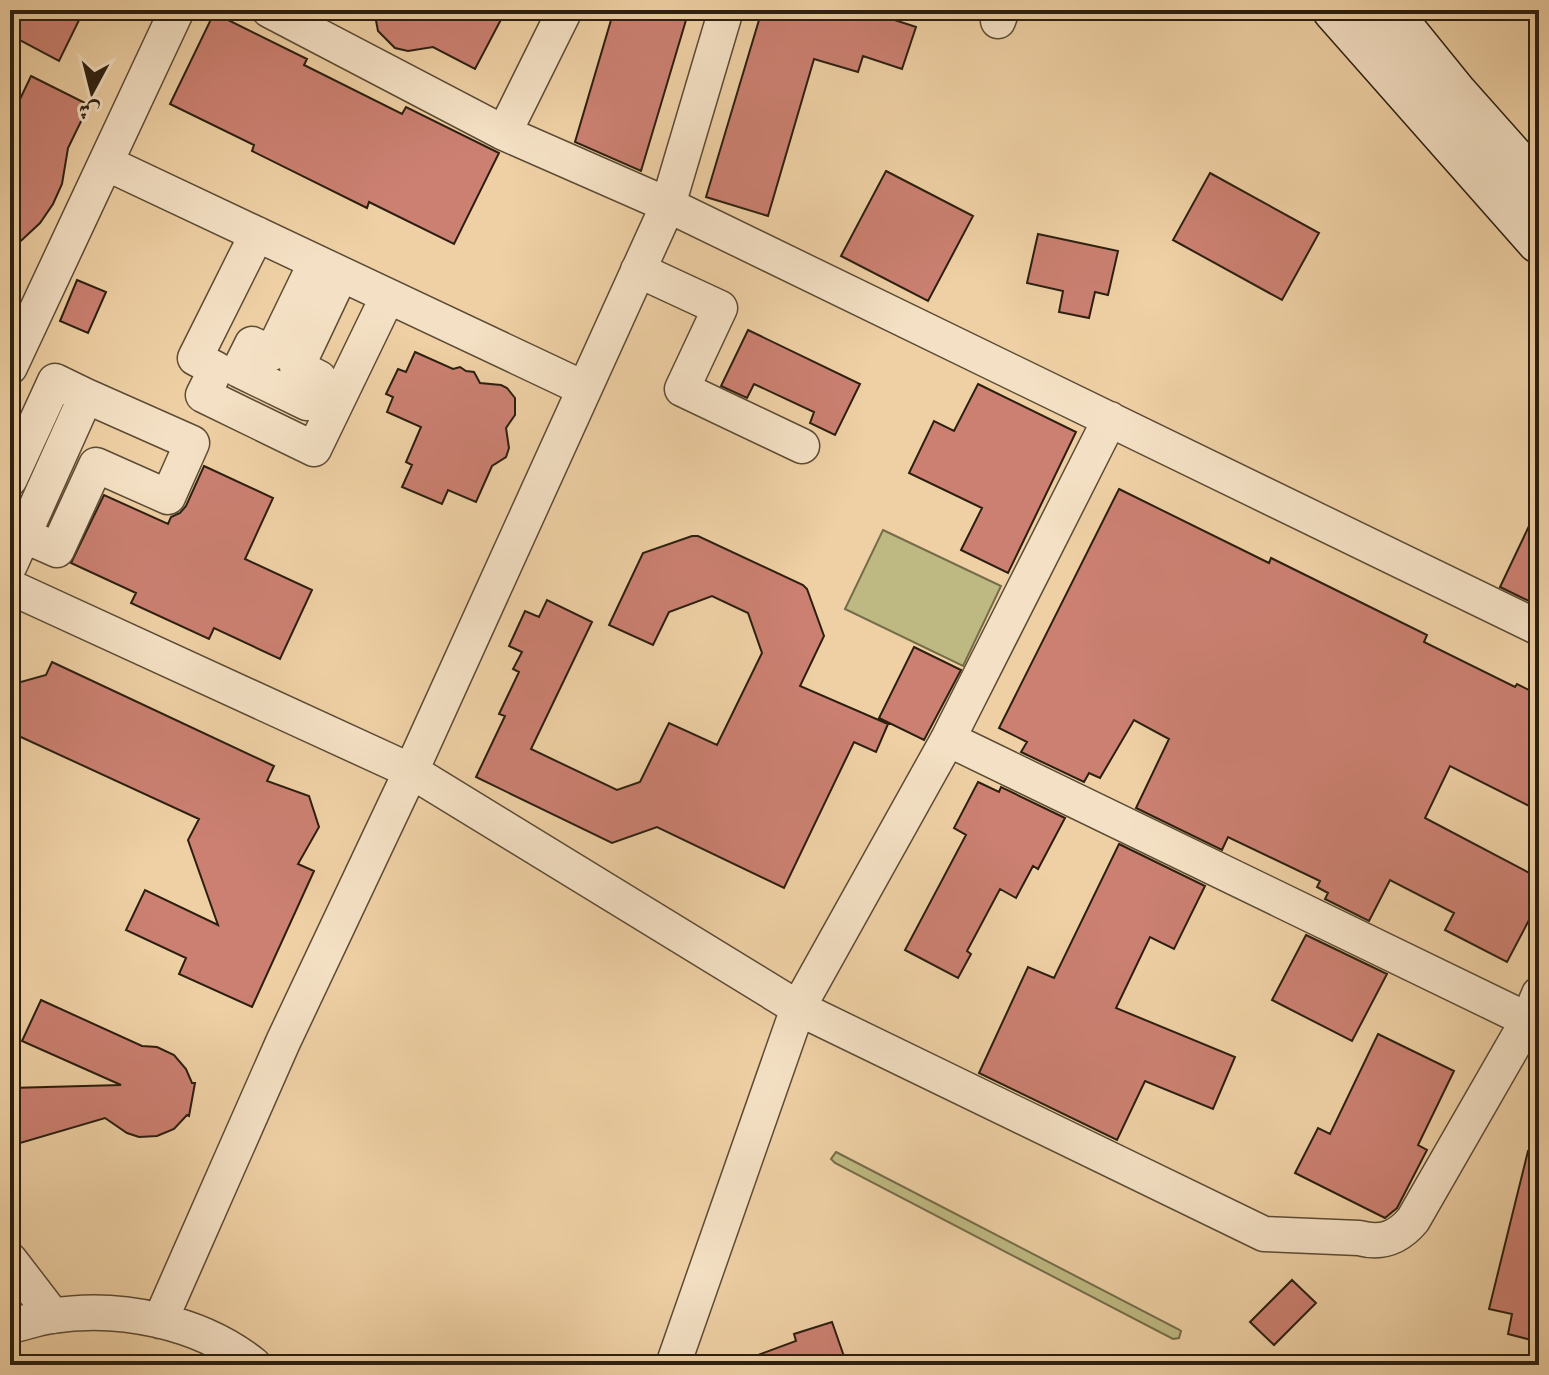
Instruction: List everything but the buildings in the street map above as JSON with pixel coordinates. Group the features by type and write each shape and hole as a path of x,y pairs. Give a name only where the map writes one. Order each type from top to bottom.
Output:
{"main road":[{"path":"1335,10 1539,241"},
{"path":"1387,10 1456,95 1539,188"}],"street":[{"path":"12,359 177,10"},
{"path":"269,10 319,21 504,133 668,205 1539,628"},
{"path":"504,133 565,10"},
{"path":"160,1321 283,1042 411,771 668,205 726,10"},
{"path":"106,163 583,388"},
{"path":"257,234 195,358 216,369 203,395 314,449 388,296"},
{"path":"638,270 720,308 682,389 802,446"},
{"path":"41,496 10,480 55,381 192,443 168,497 96,465 57,550 17,550 86,396"},
{"path":"673,1365 798,1008 948,739 1110,419"},
{"path":"10,587 411,771 798,1008 1264,1234 1373,1241 1389,1240 1403,1232 1413,1220 1533,1007 948,739"},
{"path":"10,1260 53,1316"},
{"path":"10,1326 53,1316 93,1313 133,1315 198,1333 254,1365"}],"shaded area":[{"path":"883,530 1001,586 963,666 845,609"},
{"path":"836,1152 1178,1329 1181,1331 1179,1338 1173,1339 835,1163 831,1159"}]}
